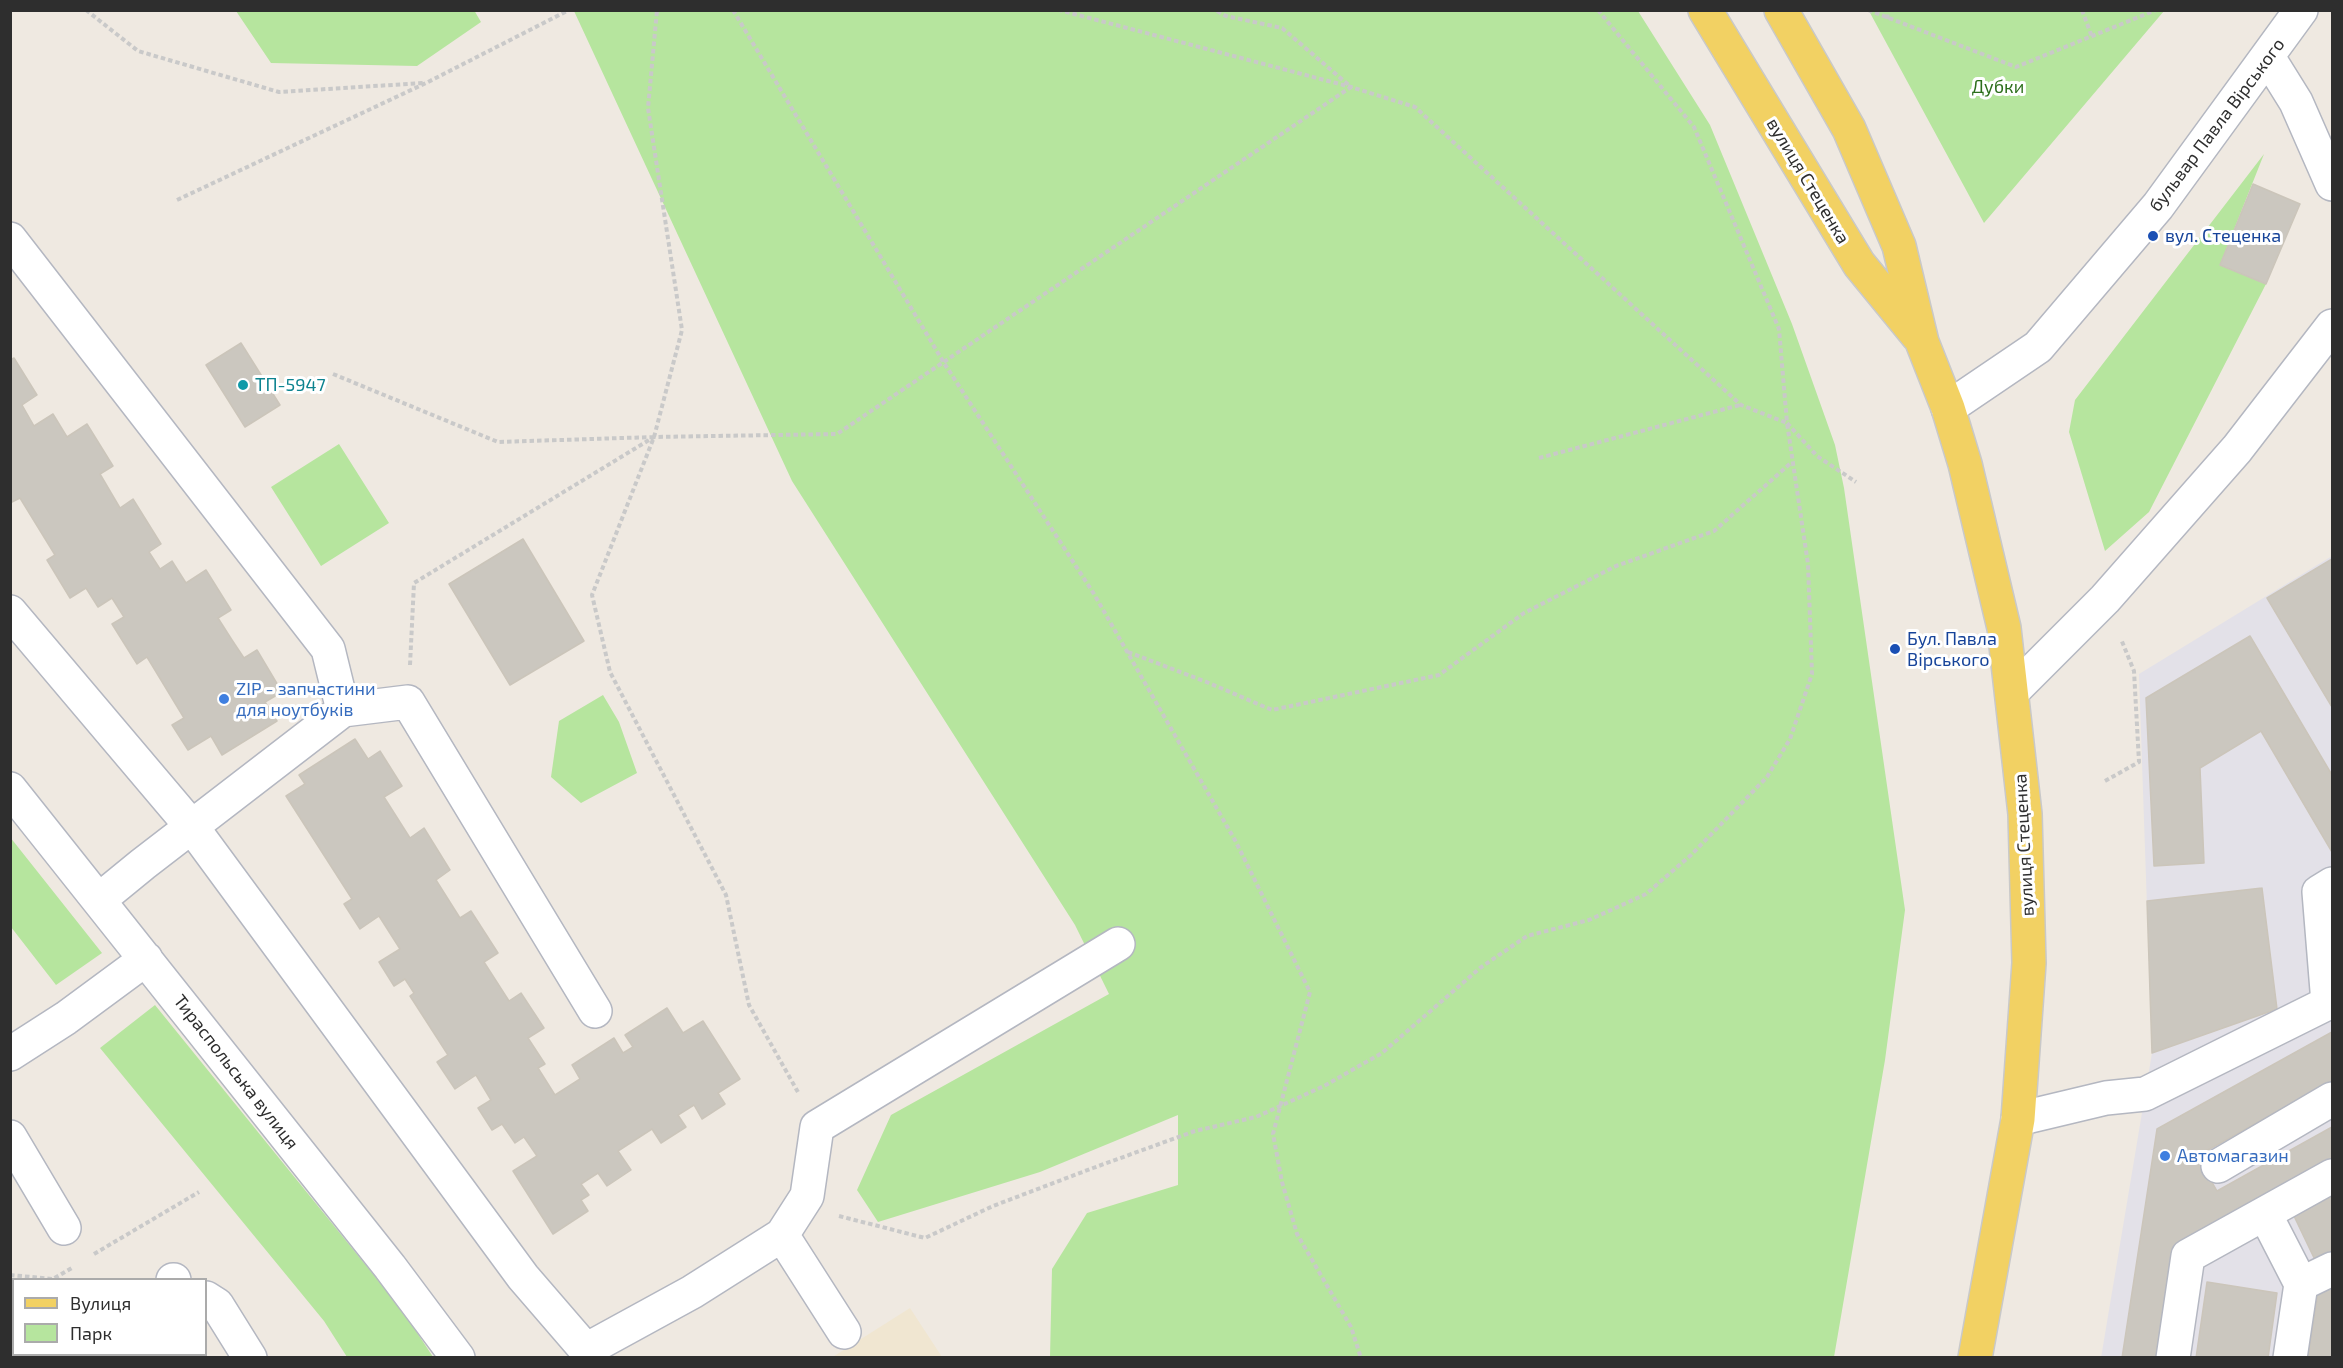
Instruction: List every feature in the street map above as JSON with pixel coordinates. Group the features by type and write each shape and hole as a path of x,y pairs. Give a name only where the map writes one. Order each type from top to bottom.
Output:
{"main road":[{"name":"вулиця Стеценка","path":"1705,10 1859,264 1922,342"},
{"name":"вулиця Стеценка","path":"1781,10 1850,129 1899,246 1922,342 1948,408 1965,464 2004,628 2025,814 2029,951 2018,1119 1975,1358"}],"street":[{"name":"бульвар Павла Вірського","path":"1948,408 2038,347 2158,206 2301,10"},
{"path":"2268,57 2296,102 2332,184"},
{"path":"10,239 328,649 343,710"},
{"path":"2012,692 2105,599 2237,449 2332,326"},
{"path":"10,612 192,827 523,1277 587,1354 782,1235 807,1196 817,1127 1118,944"},
{"path":"99,900 343,710 408,702 595,1011"},
{"name":"Тираспольська вулиця","path":"10,789 390,1267 458,1358"},
{"path":"2018,1119 2106,1098 2145,1094 2328,1003 2319,892 2332,884"},
{"path":"10,1054 66,1018 146,959"},
{"path":"2218,1166 2332,1099"},
{"path":"10,1137 64,1228"},
{"path":"2173,1358 2188,1256 2332,1176"},
{"path":"2265,1214 2301,1284 2290,1358"},
{"path":"782,1235 844,1332"},
{"path":"2301,1284 2332,1269"},
{"path":"207,1299 217,1305 250,1358"}],"path":[{"path":"86,10 138,51 279,92 426,83"},
{"path":"177,200 426,83 569,10"},
{"path":"657,10 648,108 682,330 654,437 591,595 610,672 726,895 749,1005 817,1127"},
{"path":"733,10 944,363 1094,594 1236,842 1310,992 1283,1104 1273,1134 1282,1182 1297,1234 1351,1327 1361,1358"},
{"path":"1059,10 1351,87 1415,107 1741,405 1787,423 1817,456 1856,482"},
{"path":"1215,10 1226,16 1282,28 1351,87"},
{"path":"807,1196 820,1211 925,1238 993,1206 1195,1131 1256,1117 1324,1086 1382,1053 1480,968 1527,936 1589,920 1646,894 1691,855 1767,777 1790,739 1812,674 1808,564 1787,423 1779,330 1694,127 1598,10"},
{"path":"1868,10 2016,67 2156,10"},
{"path":"1887,19 1888,10"},
{"path":"2082,10 2092,37"},
{"path":"333,374 498,442 837,434 1351,87"},
{"path":"1539,458 1741,405"},
{"path":"408,702 414,583 654,437"},
{"path":"1127,651 1272,710 1439,675 1524,613 1616,566 1714,531 1792,462"},
{"path":"2105,599 2134,671 2139,762 2105,781"},
{"path":"92,1256 200,1192"},
{"path":"55,1278 73,1267"},
{"path":"10,1275 42,1278"}],"shaded area":[{"path":"2332,556 2332,1357 2101,1358 2152,1053 2139,674"},
{"path":"910,1308 942,1357 831,1358"}],"green space":[{"path":"474,10 481,22 417,66 271,63 236,11"},
{"path":"574,11 1638,11 1710,125 1792,324 1835,445 1844,488 1905,910 1885,1060 1834,1357 1050,1357 1052,1269 1087,1213 1178,1185 1178,1115 1040,1172 878,1222 857,1190 891,1115 1109,994 1075,925 792,481"},
{"name":"Дубки","path":"1869,11 2164,11 1984,223"},
{"path":"2264,154 2220,265 2266,284 2149,512 2105,551 2069,432 2075,400"},
{"path":"339,444 389,523 321,566 271,487"},
{"path":"603,695 619,722 637,773 581,803 551,777 559,721"},
{"path":"10,837 102,953 56,985 11,927"},
{"path":"155,1005 403,1311 433,1357 347,1357 324,1321 100,1048"}],"building":[{"path":"2253,184 2300,204 2266,284 2220,265"},
{"name":"ТП-5947","path":"241,343 280,405 245,427 206,365"},
{"path":"14,358 37,395 22,405 34,426 53,414 67,437 87,424 113,466 100,474 120,508 133,499 161,544 149,552 160,569 172,561 186,583 206,570 231,610 218,618 244,658 257,650 282,692 265,702 277,721 222,755 211,736 188,750 172,725 184,718 147,657 137,664 112,624 124,617 112,598 98,607 86,588 70,598 47,560 55,555 20,498 10,503 10,360"},
{"path":"523,539 584,641 510,685 449,584"},
{"path":"2332,559 2332,707 2267,598"},
{"path":"2250,636 2332,775 2332,852 2261,731 2200,768 2204,863 2154,866 2146,698"},
{"path":"355,739 368,759 380,751 402,786 384,797 410,838 424,828 450,870 436,880 460,918 471,911 498,953 484,962 509,1001 521,993 544,1028 528,1038 545,1064 538,1068 555,1095 580,1079 572,1065 614,1038 623,1053 633,1047 625,1035 667,1008 683,1033 703,1021 740,1079 718,1093 725,1104 702,1119 694,1105 678,1115 686,1127 661,1143 652,1129 618,1151 631,1170 607,1186 598,1173 581,1184 589,1195 581,1200 588,1211 553,1234 513,1171 537,1156 524,1137 515,1143 502,1124 492,1130 478,1108 491,1100 476,1075 455,1089 437,1062 448,1055 410,996 414,993 405,979 394,986 379,962 400,949 379,916 360,929 344,904 352,899 286,796 305,784 299,775"},
{"path":"2262,888 2277,1009 2152,1053 2147,901"},
{"path":"2332,1032 2332,1081 2197,1156 2217,1191 2332,1127 2332,1168 2176,1257 2160,1358 2122,1358 2157,1129"},
{"path":"2332,1196 2332,1253 2316,1262 2294,1216"},
{"path":"2207,1282 2277,1293 2268,1358 2196,1358"},
{"path":"2332,1283 2332,1358 2308,1358 2319,1287"}],"place":[{"name":"вул. Стеценка","path":"2153,236"},
{"name":"ТП-5947","path":"243,385"},
{"name":"Бул. Павла Вірського","path":"1895,649"},
{"name":"ZIP - запчастини для ноутбуків","path":"224,699"},
{"name":"Автомагазин","path":"2165,1156"}]}
